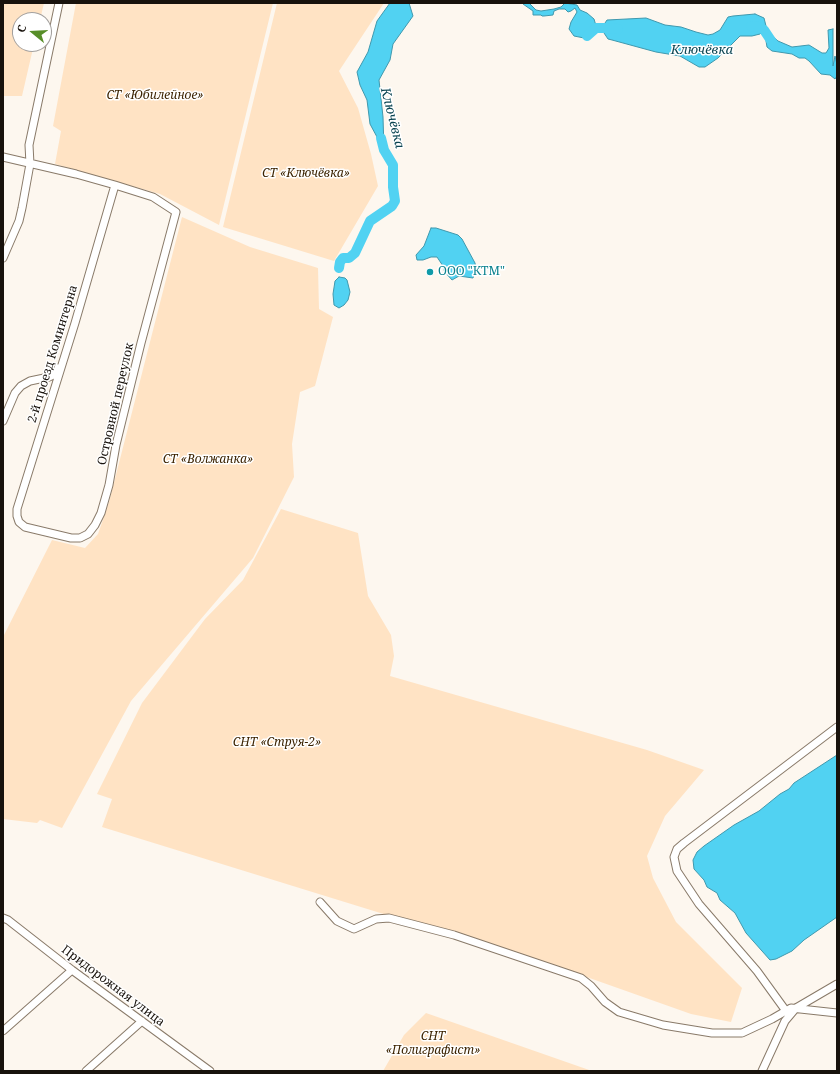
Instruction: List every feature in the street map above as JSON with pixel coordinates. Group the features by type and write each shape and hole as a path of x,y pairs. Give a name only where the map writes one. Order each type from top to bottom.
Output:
{"street":[{"path":"3,258 22,208 30,164 30,139 59,3"},
{"path":"3,157 76,174 115,185"},
{"name":"Островной переулок","path":"25,527 71,538 80,538 88,534 95,525 101,513 109,485 118,438 140,343 176,212 153,197 115,185"},
{"name":"2-й проезд Коминтерна","path":"25,527 19,522 17,508 115,185"},
{"path":"3,421 15,393 21,386 30,381 49,377 55,374 62,361"},
{"path":"786,1011 757,971 699,904 677,871 674,857 677,849 684,843 837,727"},
{"path":"320,902 337,921 354,929 376,919 389,918 454,935 581,978 605,1002 619,1012 663,1025 712,1033 742,1033 791,1008 837,1013"},
{"name":"Придорожная улица","path":"3,918 8,920 72,970 210,1071"},
{"path":"3,1030 72,970"},
{"path":"762,1071 785,1021 796,1008 837,984"},
{"path":"86,1071 142,1022"}],"green space":[{"path":"3,3 44,3 42,12 12,12 12,52 32,52 22,96 3,96"},
{"name":"СТ «Юбилейное»","path":"76,3 273,3 219,225 160,194 55,164 61,131 53,126"},
{"name":"СТ «Ключёвка»","path":"277,3 384,3 339,71 358,108 378,186 334,261 223,227"},
{"name":"СТ «Волжанка»","path":"182,217 250,247 318,268 319,309 333,317 315,386 300,392 292,444 294,477 253,558 131,701 62,828 40,820 37,823 3,819 3,637 52,540 85,548 98,534 109,502"},
{"name":"СНТ «Струя-2»","path":"281,509 358,533 368,596 391,635 394,656 390,676 647,750 704,770 665,816 647,856 653,878 676,922 742,988 731,1022 691,1014 581,975 102,827 112,799 97,794 142,703 205,619 243,580"},
{"name":"СНТ «Полиграфист»","path":"426,1013 592,1071 383,1071 404,1035"}],"water":[{"name":"Ключёвка","path":"390,3 409,3 413,16 393,44 390,60 379,80 383,117 384,150 370,124 367,100 360,85 357,72 368,52 377,21"},
{"path":"529,3 536,10 541,11 561,7 565,3 577,5 580,10 587,13 594,19 597,29 593,34 584,38 574,36 569,29 577,12 575,8 568,12 565,9 559,9 554,11 553,15 542,16 533,15 533,11 523,4"},
{"name":"Ключёвка","path":"755,14 764,18 766,26 764,30 760,34 752,36 740,36 718,58 705,67 699,67 680,56 656,52 608,39 604,33 605,23 607,20 646,18 665,25 681,27 708,35 720,30 728,17"},
{"name":"Ключёвка","path":"833,29 833,66 835,56 837,64 837,76 835,79 830,75 821,74 805,58 799,58 792,54 772,51 767,47 766,41 768,35 770,34 778,41 792,47 809,45 822,53 826,53 829,48 828,30"},
{"path":"431,228 436,228 458,235 462,239 475,263 476,269 473,278 459,276 452,280 444,271 443,266 437,257 417,260 416,255 424,246"},
{"path":"339,277 347,280 350,292 348,300 339,308 334,305 333,294 335,281"},
{"path":"837,755 837,917 804,940 792,951 776,959 770,960 746,933 735,913 720,900 717,893 707,887 704,880 694,869 693,860 697,852 704,846 734,825 759,811 780,794 789,789 794,783"}],"waterway":[{"name":"Ключёвка","path":"751,26 759,27 764,30 774,45"},
{"name":"Ключёвка","path":"587,36 596,28 618,29"},
{"name":"Ключёвка","path":"339,268 340,262 343,258 349,258 355,253 370,221 392,206 395,201 393,187 393,165 384,150 381,138"}],"place":[{"name":"ООО \"КТМ\"","path":"430,272"}]}
